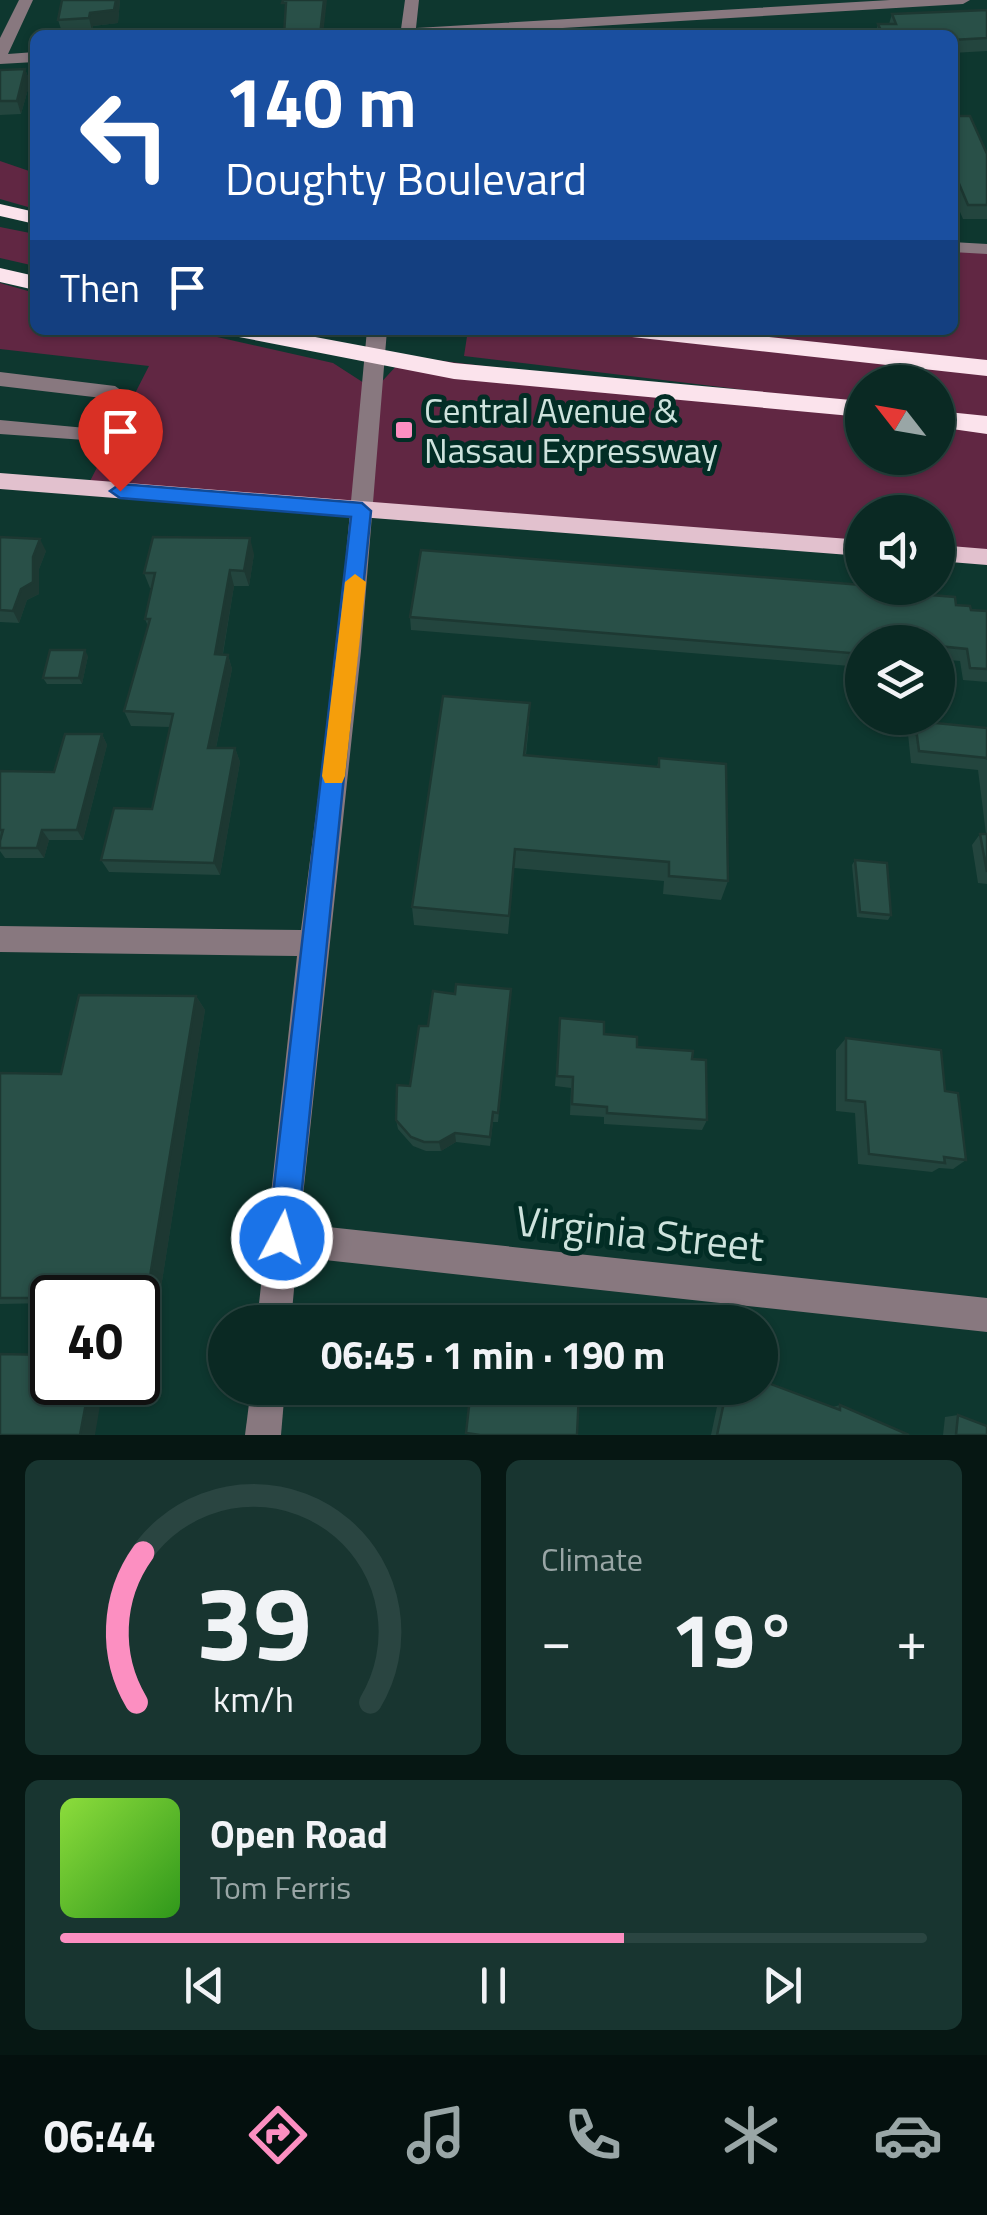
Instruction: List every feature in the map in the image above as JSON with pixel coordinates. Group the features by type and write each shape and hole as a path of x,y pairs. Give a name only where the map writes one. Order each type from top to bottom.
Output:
{"highway":[{"path":"0,210 30,217"},
{"path":"0,274 30,282"},
{"path":"263,335 454,371 845,407"},
{"path":"679,335 987,368"},
{"path":"955,421 987,425"}],"main road":[{"path":"0,481 845,547"},
{"path":"955,554 987,557"}],"street":[{"path":"26,0 0,57 30,57"},
{"path":"408,30 412,0"},
{"path":"499,30 817,16 867,3 963,0"},
{"path":"958,247 987,249"},
{"path":"276,1305 313,944 349,651 376,335"},
{"path":"0,379 115,393 92,436 0,427"},
{"path":"0,939 313,944"},
{"name":"Virginia Street","path":"282,1238 987,1314"},
{"path":"264,1435 267,1405"}],"shaded area":[{"path":"0,161 30,171 30,208 0,199"},
{"path":"0,227 30,233 30,265 0,258"},
{"path":"958,251 987,253 987,364 721,335 958,335"},
{"path":"0,283 30,292 30,335 208,335 333,363 364,383 358,507 88,485 149,366 0,349"},
{"path":"467,335 638,335 929,365 845,365 845,402 464,356"},
{"path":"435,360 845,411 845,475 955,475 955,424 987,428 987,553 955,550 955,495 845,495 845,543 364,508 375,389 399,363"},
{"path":"955,368 987,371 987,417 955,414"}],"building":[{"path":"62,0 116,0 114,10 90,13 89,18 58,20"},
{"path":"324,0 321,30 284,30 286,3 282,3"},
{"path":"987,10 987,38 958,40 958,30 881,30 878,24 896,24 892,14"},
{"path":"25,69 17,101 0,101 0,70"},
{"path":"958,116 970,116 987,154 987,205 968,205 958,181"},
{"path":"0,537 40,539 33,557 33,582 21,589 13,611 0,610"},
{"path":"153,537 250,538 244,571 230,570 215,654 228,655 208,748 235,748 214,863 101,860 114,808 152,809 173,714 124,711 150,619 145,619 155,573 144,573"},
{"path":"421,550 845,584 845,605 955,605 955,597 956,605 987,611 987,669 970,668 967,649 955,648 955,625 845,625 845,653 410,617"},
{"path":"50,650 85,650 79,678 43,678"},
{"path":"443,696 530,703 524,755 659,767 659,758 726,764 728,881 669,876 669,862 515,849 509,916 412,907"},
{"path":"955,725 987,728 987,758 919,751 917,735 955,735"},
{"path":"65,734 102,734 77,830 42,830 37,848 0,848 0,771 54,772"},
{"path":"980,834 987,834 987,872"},
{"path":"855,860 887,863 891,915 860,912"},
{"path":"456,984 511,989 498,1113 493,1112 490,1137 455,1133 439,1142 424,1142 411,1137 396,1120 397,1085 410,1086 419,1026 428,1026 433,991 455,994"},
{"path":"79,995 196,996 150,1275 30,1275 30,1298 0,1298 0,1073 61,1074"},
{"path":"560,1018 604,1022 604,1034 637,1037 637,1047 693,1051 692,1059 706,1060 707,1120 607,1113 607,1107 572,1104 573,1077 557,1076"},
{"path":"846,1038 941,1050 945,1091 958,1093 966,1160 944,1157 945,1163 869,1154 865,1102 846,1100"},
{"path":"0,1354 30,1355 30,1405 86,1405 80,1435 0,1435"},
{"path":"778,1387 840,1410 840,1405 909,1435 717,1435 723,1405 778,1405"},
{"path":"469,1405 578,1405 577,1435 466,1433"},
{"path":"958,1415 987,1426 987,1435 956,1435"}],"slow traffic":[{"path":"333,776 355,582"}],"place":[{"name":"Central Avenue & Nassau Expressway","path":"404,430"}],"route":[{"path":"120,491 362,511 282,1238"}]}
